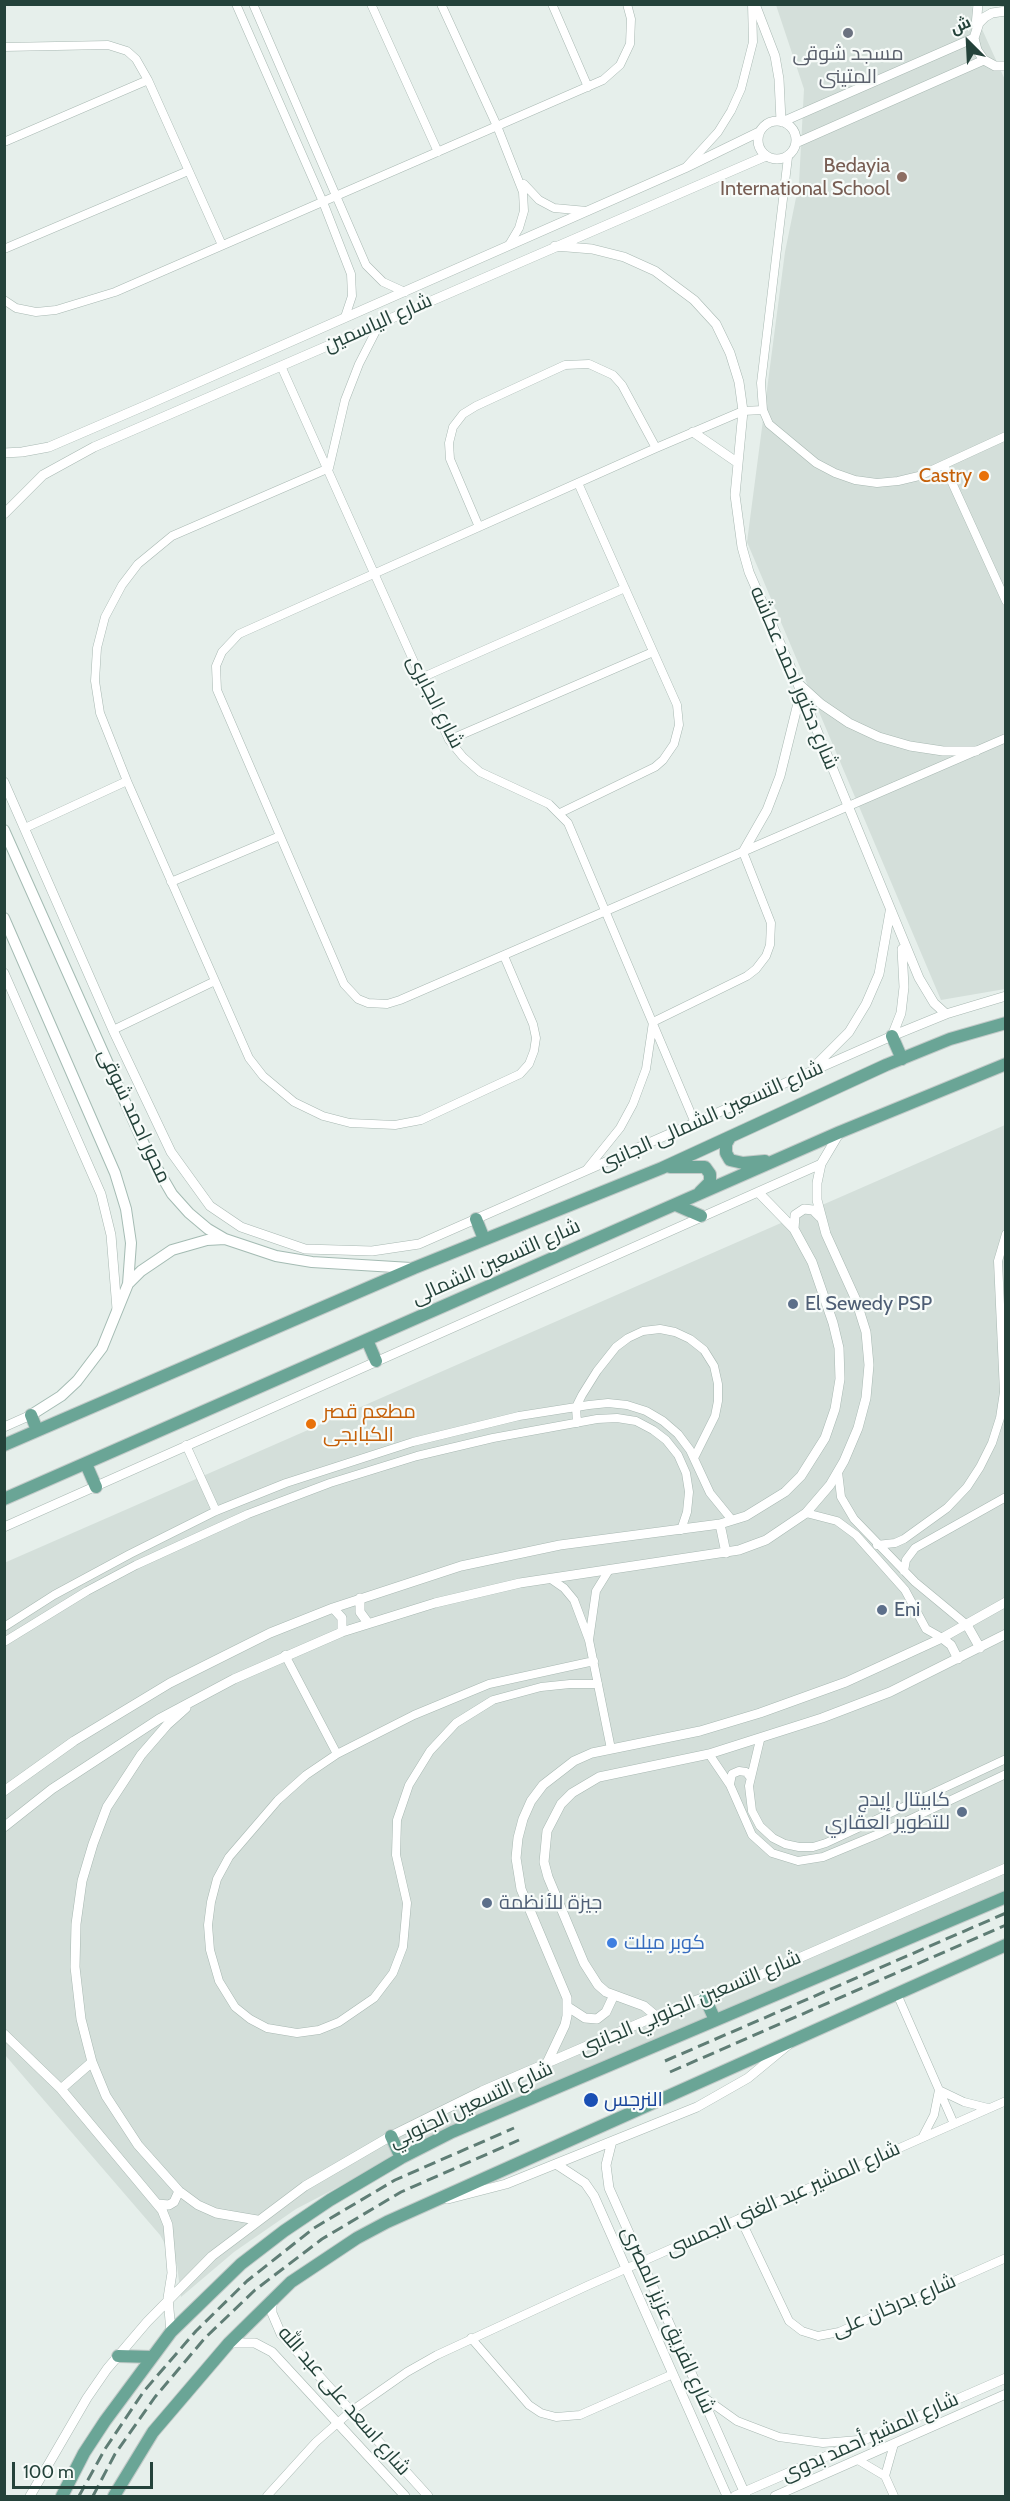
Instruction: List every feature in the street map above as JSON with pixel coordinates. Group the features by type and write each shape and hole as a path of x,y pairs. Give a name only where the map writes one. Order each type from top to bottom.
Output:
{"main road":[{"name":"محور احمد شوقى","path":"4,830 158,1174 189,1213 208,1229 225,1239 276,1256 312,1262 388,1269 414,1268"},
{"name":"محور احمد شوقى","path":"4,918 115,1173 126,1209 131,1243 128,1284 102,1348 77,1382 61,1396 31,1415"},
{"name":"شارع التسعين الشمالى","path":"4,1445 414,1268 662,1168 902,1059 950,1039 1005,1023"},
{"path":"892,1036 902,1059"},
{"name":"شارع التسعين الشمالى","path":"4,1499 840,1132 1005,1064"},
{"path":"730,1137 726,1144 726,1153 730,1160 743,1163 776,1160"},
{"path":"662,1168 705,1167 710,1174 710,1182 697,1195"},
{"path":"676,1205 701,1216"},
{"path":"476,1219 484,1239"},
{"path":"128,1284 148,1265 172,1250 207,1240 225,1239"},
{"path":"367,1340 376,1361"},
{"path":"31,1415 38,1430"},
{"path":"86,1464 96,1487"},
{"name":"شارع التسعين الجنوبي","path":"62,2496 95,2437 171,2332 262,2247 314,2210 401,2158 509,2107 1005,1897"},
{"path":"114,2496 136,2458 165,2416 229,2343 272,2299 310,2267 357,2238 434,2201 1005,1945"},
{"path":"705,1998 715,2020"},
{"path":"391,2136 401,2158"},
{"path":"118,2356 152,2357"}],"street":[{"path":"236,4 323,202 351,274 352,296 345,317"},
{"path":"253,4 366,265 383,282 405,292"},
{"path":"371,4 438,152"},
{"path":"441,4 527,189 539,200 554,208 587,211"},
{"path":"552,4 588,87"},
{"path":"4,300 16,308 36,312 56,310 115,292 588,87 612,74 626,55 632,32 627,4"},
{"path":"753,4 775,56 782,122"},
{"path":"686,168 718,132 741,89 753,42 753,4"},
{"path":"978,4 975,34 977,50 984,60 995,66 1005,66"},
{"path":"782,122 792,127 796,143 794,151 788,157 774,160 766,156 758,143 759,132 771,122 782,122 975,34 985,17 1005,9 1001,4"},
{"path":"4,47 108,45 118,46 136,59 148,80 222,245"},
{"path":"796,143 984,60"},
{"path":"4,142 148,80"},
{"name":"شارع الياسمين","path":"4,453 49,447 686,168 759,132"},
{"name":"شارع الياسمين","path":"4,514 30,485 56,466 381,321 766,156"},
{"path":"788,157 761,384 763,410 769,424 816,463 855,480 877,483 898,482 919,476 1005,436"},
{"path":"4,249 188,171"},
{"path":"509,245 519,228 524,211 519,176"},
{"name":"شارع دكتور احمد عكاشه","path":"555,246 592,249 624,257 655,271 694,300 716,324 730,353 739,382 742,411 735,495 749,572 799,686 899,934 925,990 946,1014"},
{"path":"381,321 350,386 338,422 329,468 172,536 138,564 122,585 105,617 97,648 95,681 100,713 127,781 249,1058 279,1091 294,1102 322,1116 359,1125 395,1125 421,1120 520,1074 529,1064 536,1038 504,956"},
{"path":"479,527 450,459 449,443 453,427 463,414 476,406 565,365 589,364 613,375 622,386 656,448"},
{"name":"شارع الجابرى","path":"281,366 329,468 449,740 480,772 549,804 560,813 574,834 696,1123"},
{"path":"149,404 156,420"},
{"path":"763,410 742,411 656,448 239,634 229,642 219,658 215,678 217,690 344,984 358,999 374,1005 387,1005 1005,738"},
{"path":"693,432 738,463"},
{"path":"944,465 1005,601"},
{"path":"560,813 655,767 669,753 677,735 679,715 677,705 578,483"},
{"path":"421,678 625,588"},
{"path":"449,740 653,652"},
{"path":"743,852 767,810 776,788 788,748 799,686 835,714 879,737 921,748 976,751"},
{"path":"25,828 127,781"},
{"name":"شارع التسعين الشمالى الجانبى","path":"4,782 113,1030 171,1152 210,1206 225,1217 241,1227 305,1249 372,1251 419,1244 892,1036 946,1014 1005,996"},
{"path":"171,882 280,836"},
{"path":"585,1172 604,1150 633,1104 646,1069 653,1022 747,976 766,956 772,934 771,923 743,852"},
{"path":"803,1076 849,1032 866,1004 879,974 890,910"},
{"name":"شارع دكتور احمد عكاشه","path":"892,1036 901,1013 904,987 904,960 899,934"},
{"path":"4,973 102,1194 111,1235 118,1312"},
{"path":"113,1030 215,981"},
{"path":"4,1827 96,1759 159,1719 196,1698 285,1655 342,1632 467,1595 551,1579 740,1550 766,1540 807,1513 838,1472 858,1428 866,1398 869,1365 866,1332 856,1300 820,1217 817,1183 821,1164 840,1132"},
{"path":"4,1527 821,1164"},
{"path":"4,1791 74,1741 170,1683 270,1633 333,1608 479,1562 560,1545 720,1524 766,1505 785,1492 801,1476 825,1438 836,1409 840,1379 839,1348 812,1262 794,1229 758,1192"},
{"path":"794,1229 793,1219 804,1209 813,1210 820,1217"},
{"path":"877,1545 895,1543 904,1539 947,1508 967,1487 992,1443 1000,1418 1004,1392 998,1261 1005,1234"},
{"path":"577,1423 576,1407 597,1371 622,1342 636,1334 652,1330 668,1330 683,1335 698,1344 710,1358 718,1384 718,1401 714,1416 694,1458"},
{"path":"4,1627 54,1595 216,1511 326,1469 413,1442 519,1416 576,1407 608,1403 627,1405 646,1411 663,1421 678,1434 694,1458 710,1493 732,1520"},
{"path":"4,1427 31,1415"},
{"path":"4,1642 87,1591 136,1565 239,1518 330,1483 417,1456 597,1419 626,1420 653,1430 666,1440 682,1464 689,1492 687,1512 681,1530"},
{"path":"186,1445 216,1511"},
{"path":"838,1472 841,1497 846,1509 877,1545 904,1571 967,1625 980,1648"},
{"path":"904,1571 909,1554 915,1548 1005,1497"},
{"path":"807,1513 837,1521 856,1535 905,1590 926,1629 951,1646 958,1659"},
{"path":"720,1524 726,1552"},
{"path":"130,1554 136,1565"},
{"path":"590,1640 596,1591 609,1570"},
{"path":"551,1579 564,1588 574,1600 590,1640 611,1749"},
{"path":"360,1598 360,1612 368,1623"},
{"path":"547,2063 565,2025 568,2007 565,1989 521,1889 516,1858 518,1838 531,1801 550,1778 574,1761 592,1753 700,1731 760,1713 846,1682 942,1638 1005,1602"},
{"path":"333,1608 342,1618 342,1632"},
{"path":"656,2016 644,2006 613,1997 590,1975 548,1877 544,1847 553,1817 572,1792 599,1777 709,1754 760,1740 822,1718 890,1692 1005,1634"},
{"path":"285,1655 337,1754"},
{"path":"594,1661 489,1684 465,1693 383,1729 337,1754 292,1788 236,1847 217,1879 211,1902 208,1925 210,1950 224,1991 235,2007 250,2019 277,2031 308,2032 339,2022 374,1998 393,1973 403,1947 407,1914 406,1896 396,1855 397,1820 409,1785 438,1741 468,1714 509,1695 555,1685 598,1684"},
{"path":"196,1698 167,1725 141,1755 107,1807 82,1881 76,1924 75,1967 81,2019 92,2062 106,2096 138,2145 179,2191 198,2205 216,2213 257,2220"},
{"path":"760,1740 750,1777 749,1803 760,1826 773,1838 799,1848 813,1847 875,1822 1005,1759"},
{"path":"709,1754 730,1785 745,1823 761,1845 784,1858 811,1860 881,1833 1005,1774"},
{"path":"730,1785 730,1777 735,1772 742,1771 750,1777"},
{"name":"شارع التسعين الجنوبي الجانبى","path":"30,2496 77,2413 118,2356 168,2298 212,2256 305,2186 391,2136 452,2105 1005,1868"},
{"path":"897,1994 954,2124"},
{"path":"568,2007 585,2018 597,2019 606,2012 613,1997"},
{"path":"4,2034 61,2090 157,2204 168,2225 172,2273 168,2298 171,2332"},
{"path":"434,2201 489,2189 556,2164 714,2098 763,2067 792,2041"},
{"path":"61,2090 92,2062"},
{"path":"939,2090 964,2102 990,2108"},
{"path":"922,2138 934,2115 939,2090"},
{"name":"شارع المشير عبد الغنى الجمسى","path":"267,2496 295,2463 337,2422 407,2372 471,2338 1005,2101"},
{"name":"شارع الفريق عزيز المصرى","path":"612,2141 606,2165 606,2180 701,2395 742,2495"},
{"name":"شارع الفريق عزيز المصرى","path":"556,2164 578,2177 590,2188 727,2496"},
{"path":"157,2204 169,2205 174,2202 179,2191"},
{"name":"شارع بدرخان على","path":"740,2218 789,2321 802,2331 818,2336 839,2331 1005,2258"},
{"name":"شارع اسعد على عبد الله","path":"272,2299 272,2313 281,2334 428,2496"},
{"path":"471,2338 529,2405 542,2413 556,2417 580,2415 673,2374"},
{"name":"شارع اسعد على عبد الله","path":"229,2343 255,2343 272,2352 405,2496"},
{"name":"شارع المشير أحمد بدوى","path":"742,2495 1005,2378"},
{"name":"شارع المشير أحمد بدوى","path":"775,2496 1005,2394"},
{"path":"701,2395 737,2421 779,2438 823,2443 868,2438"},
{"path":"885,2476 894,2444"},
{"path":"858,2460 885,2476 894,2496"}],"shaded area":[{"path":"776,5 971,5 1006,82 1005,989 941,1000 747,542 785,252 799,183 804,89"},
{"path":"1005,1125 1005,1891 367,2172 296,2209 234,2252 181,2297 177,2265 160,2235 5,2055 4,1563"}],"railway":[{"path":"665,2061 1006,1913"},
{"path":"670,2072 1006,1925"},
{"path":"79,2496 105,2449 144,2391 196,2331 247,2281 314,2228 395,2180 514,2128"},
{"path":"93,2496 115,2454 155,2397 205,2338 255,2290 322,2239 401,2192 519,2140"}],"place":[{"name":"مسجد شوقى المتينى","path":"848,33"},
{"name":"Bedayia International School","path":"902,177"},
{"name":"Castry","path":"984,476"},
{"name":"El Sewedy PSP","path":"793,1304"},
{"name":"مطعم قصر الكبابجى","path":"311,1424"},
{"name":"Eni","path":"882,1610"},
{"name":"كابيتال إيدج للتطوير العقاري","path":"962,1812"},
{"name":"جيزة للأنظمة","path":"487,1903"},
{"name":"كوبر ميلت","path":"612,1943"},
{"name":"النرجس","path":"591,2100"}]}
